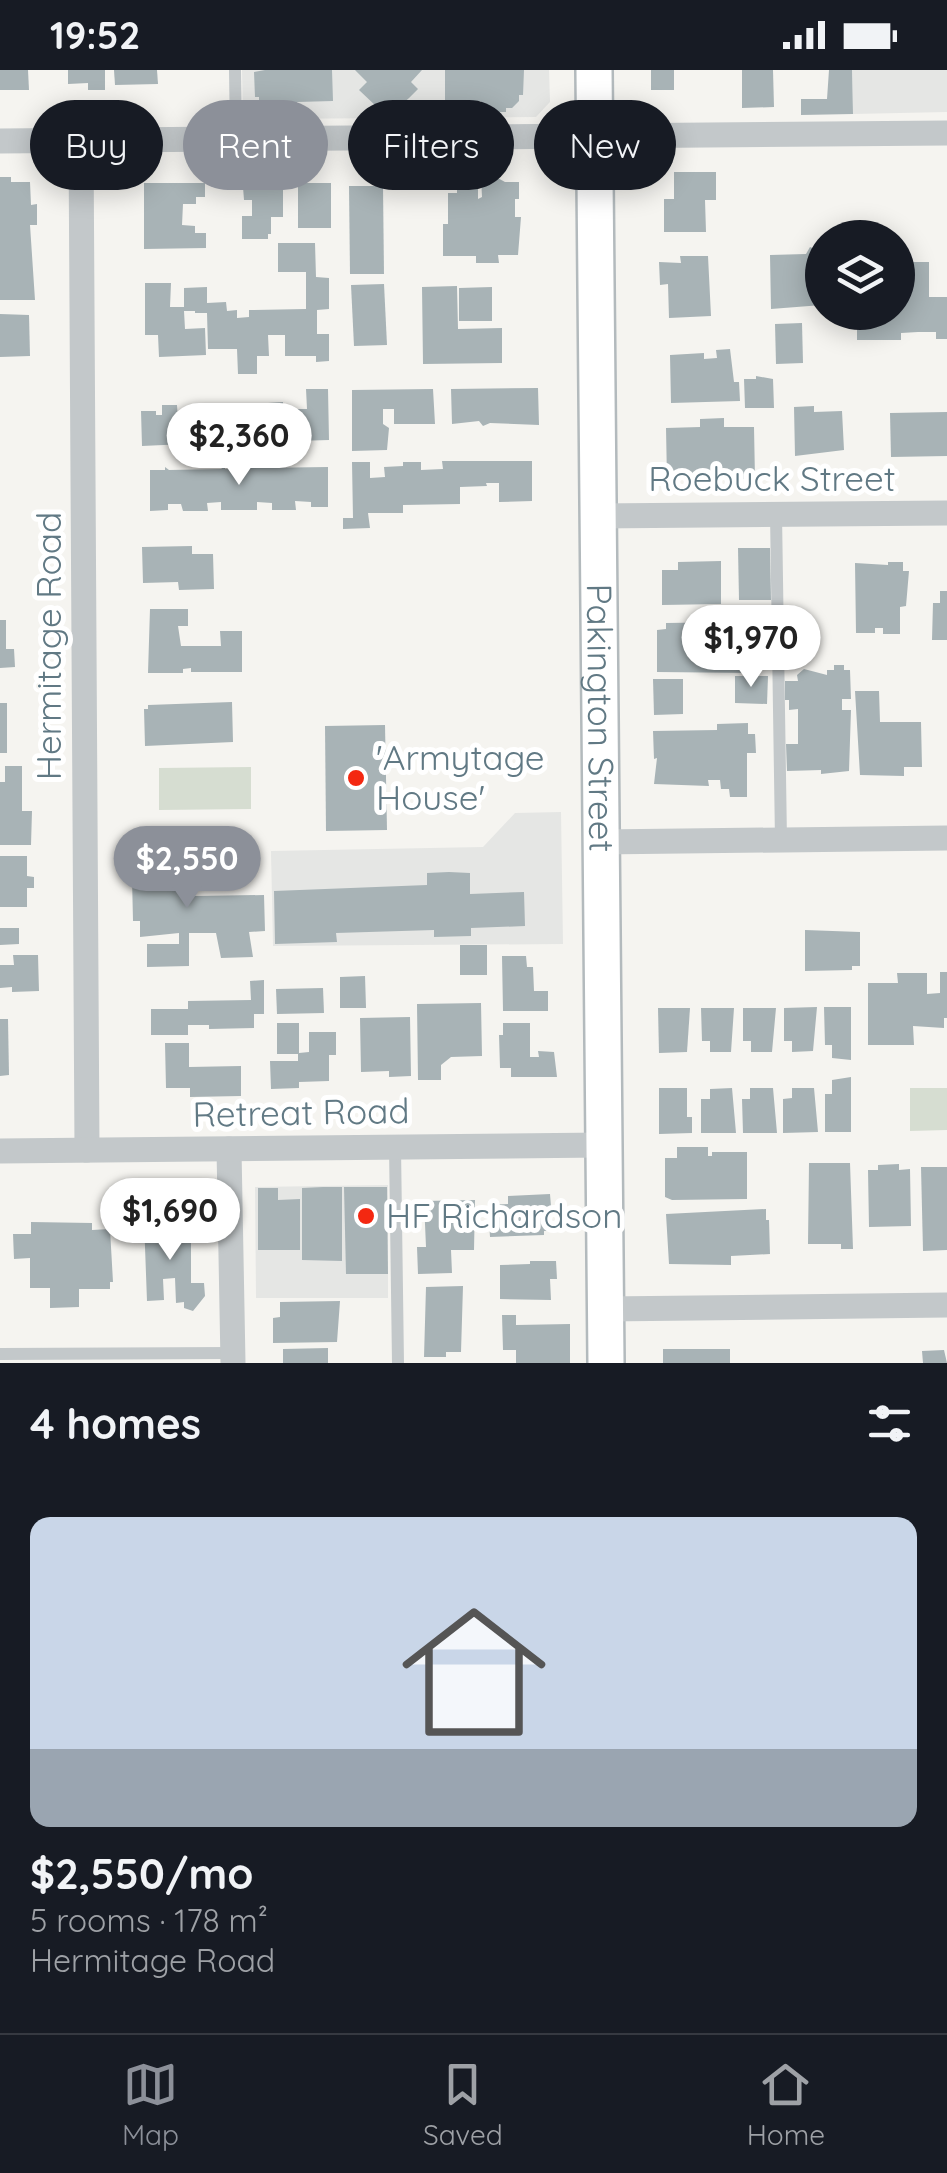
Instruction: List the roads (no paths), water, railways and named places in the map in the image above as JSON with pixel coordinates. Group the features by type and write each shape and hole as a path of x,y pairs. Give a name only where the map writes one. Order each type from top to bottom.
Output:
{"street":[{"name":"Pakington Street","path":"594,70 595,100"},
{"path":"676,134 947,132"},
{"path":"328,138 534,136"},
{"path":"0,141 30,141"},
{"name":"Hermitage Road","path":"80,190 87,1150"},
{"name":"Pakington Street","path":"596,190 606,1363"},
{"name":"Roebuck Street","path":"597,516 947,514"},
{"path":"600,842 947,838"},
{"name":"Retreat Road","path":"0,1151 604,1145"},
{"path":"229,1149 232,1358"},
{"path":"605,1308 947,1305"}],"lane":[{"path":"235,70 235,100"},
{"path":"776,514 780,840"},
{"path":"395,1147 398,1363"},
{"path":"0,1354 232,1358"}],"place":[{"name":"'Armytage House'","path":"356,778"},
{"name":"HF Richardson","path":"366,1216"}]}
